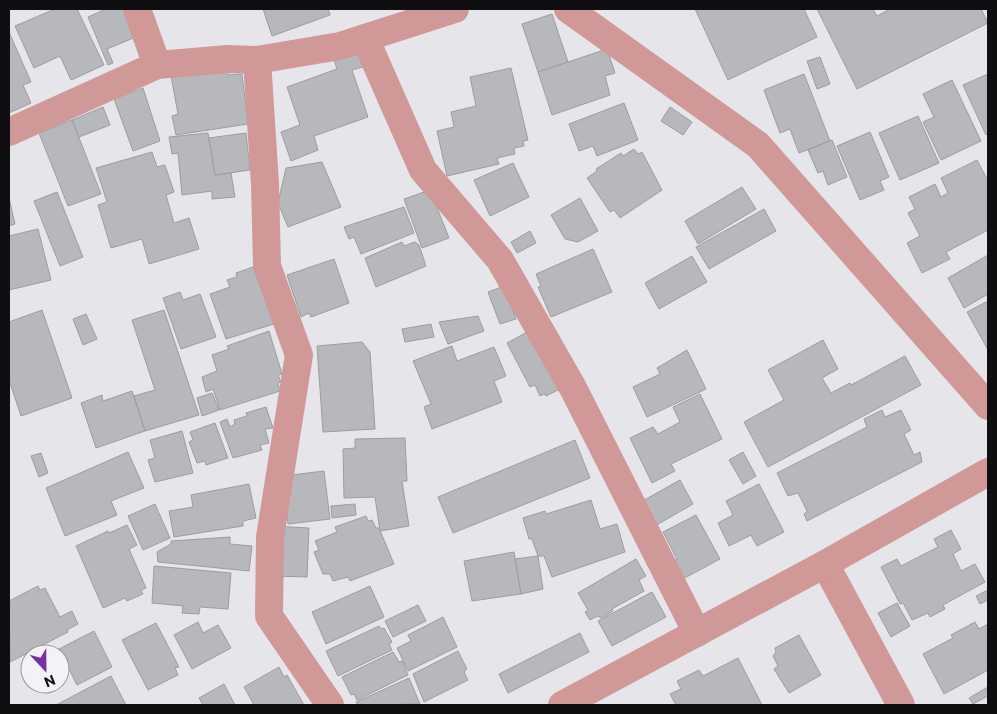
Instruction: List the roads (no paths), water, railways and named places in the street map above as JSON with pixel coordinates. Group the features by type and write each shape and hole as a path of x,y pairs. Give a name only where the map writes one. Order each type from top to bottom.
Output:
{"street":[{"path":"137,9 157,65"},
{"path":"9,132 157,65 257,60 340,46 455,9"},
{"path":"568,9 758,146 988,406"},
{"path":"365,38 423,170 500,260 573,388 697,633"},
{"path":"257,60 265,184 267,266 299,356 270,537 269,616 330,705"},
{"path":"562,705 825,564 988,472"},
{"path":"825,564 901,705"}]}
